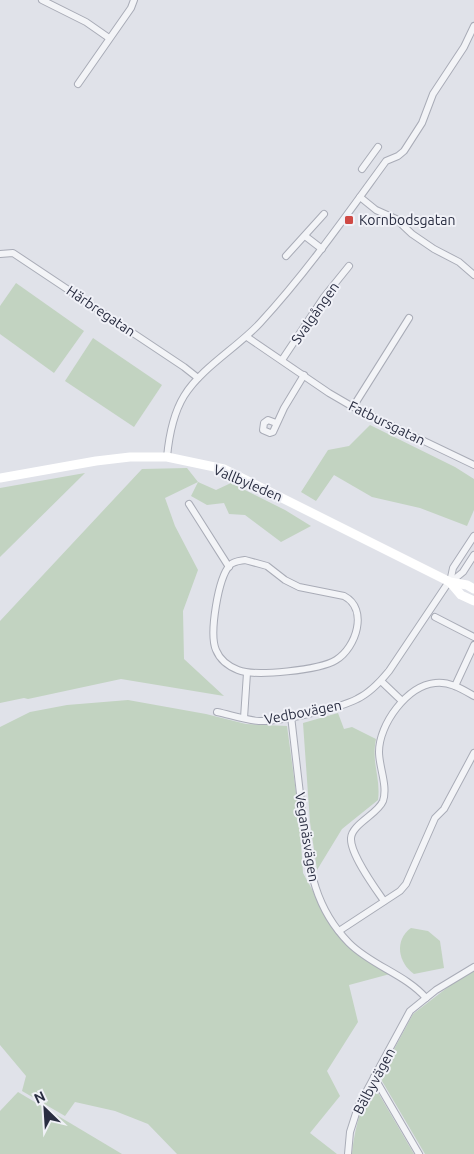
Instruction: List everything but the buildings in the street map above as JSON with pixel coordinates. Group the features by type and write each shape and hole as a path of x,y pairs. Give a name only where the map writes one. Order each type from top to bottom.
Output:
{"main road":[{"name":"Vallbyleden","path":"0,478 117,458 166,457 224,469 450,582 466,585 474,589"},
{"name":"Vallbyleden","path":"450,582 460,595 474,601"}],"street":[{"path":"42,0 86,22 109,38"},
{"path":"78,84 131,8 134,0"},
{"path":"166,457 171,429 184,396 198,378 247,337 322,249 386,160 398,156 404,151 422,123 433,94 464,47 474,26"},
{"path":"362,169 377,149 386,160"},
{"path":"360,197 376,210 396,219 412,234 474,274"},
{"path":"286,256 324,214"},
{"path":"305,236 322,249"},
{"name":"Härbregatan","path":"0,254 13,252 198,378"},
{"name":"Svalgången","path":"282,360 324,297 349,266"},
{"path":"352,407 409,318"},
{"name":"Fatbursgatan","path":"247,337 352,407 474,464"},
{"path":"276,423 304,375"},
{"path":"189,504 229,566"},
{"path":"450,582 453,568 474,536"},
{"path":"450,582 463,572 474,555"},
{"path":"244,560 262,564 299,587 347,598 355,605 358,613 357,628 344,654 336,660 319,666 259,674 247,673 225,663 216,651 213,642 215,611 221,586 229,566 232,563 244,560"},
{"name":"Vedbovägen","path":"217,712 259,721 348,704 364,695 381,681 450,582"},
{"path":"435,617 474,637"},
{"path":"455,686 474,645"},
{"path":"244,718 247,673"},
{"path":"381,681 402,701"},
{"path":"384,902 362,866 354,850 351,837 356,828 382,802 384,794 378,749 391,716 411,692 421,686 437,682 455,686 474,696"},
{"name":"Veganäsvägen","path":"291,716 310,871 321,902 339,931 357,951 418,988 426,998"},
{"path":"339,931 400,891 406,884 435,818 444,809 474,753"},
{"name":"Bälbyvägen","path":"348,1154 352,1123 358,1107 410,1012 450,981 474,968"},
{"path":"374,1077 419,1154"}],"green space":[{"path":"16,283 84,331 54,373 0,334 0,306"},
{"path":"93,338 162,385 134,427 65,381"},
{"path":"370,425 455,467 474,479 474,510 467,526 420,508 372,497 334,475 316,501 301,492 328,450 349,446"},
{"path":"187,468 198,482 165,498 175,526 198,570 183,611 184,659 224,696 121,679 28,699 24,698 0,703 0,621 142,469"},
{"path":"85,473 0,557 0,488"},
{"path":"198,482 216,490 231,483 285,510 311,526 281,542 245,515 229,514 224,503 207,505 191,496"},
{"path":"128,700 206,714 246,724 287,726 299,814 303,873 336,933 352,950 390,974 349,985 358,1022 327,1071 340,1096 310,1133 337,1154 177,1154 148,1124 115,1111 75,1102 65,1116 22,1091 26,1076 0,1045 0,727 30,712 67,705"},
{"path":"338,713 344,729 352,727 376,739 375,756 379,792 378,800 342,829 317,870 310,822 303,723"},
{"path":"411,928 428,931 440,941 444,968 414,974 404,964 400,945 402,939"},
{"path":"474,967 474,1154 425,1154 382,1081 385,1066 413,1014"},
{"path":"376,1089 414,1154 352,1154 356,1128 362,1108 366,1099"},
{"path":"18,1092 122,1154 0,1154 0,1111"}],"place":[{"name":"Kornbodsgatan","path":"349,220"}]}
